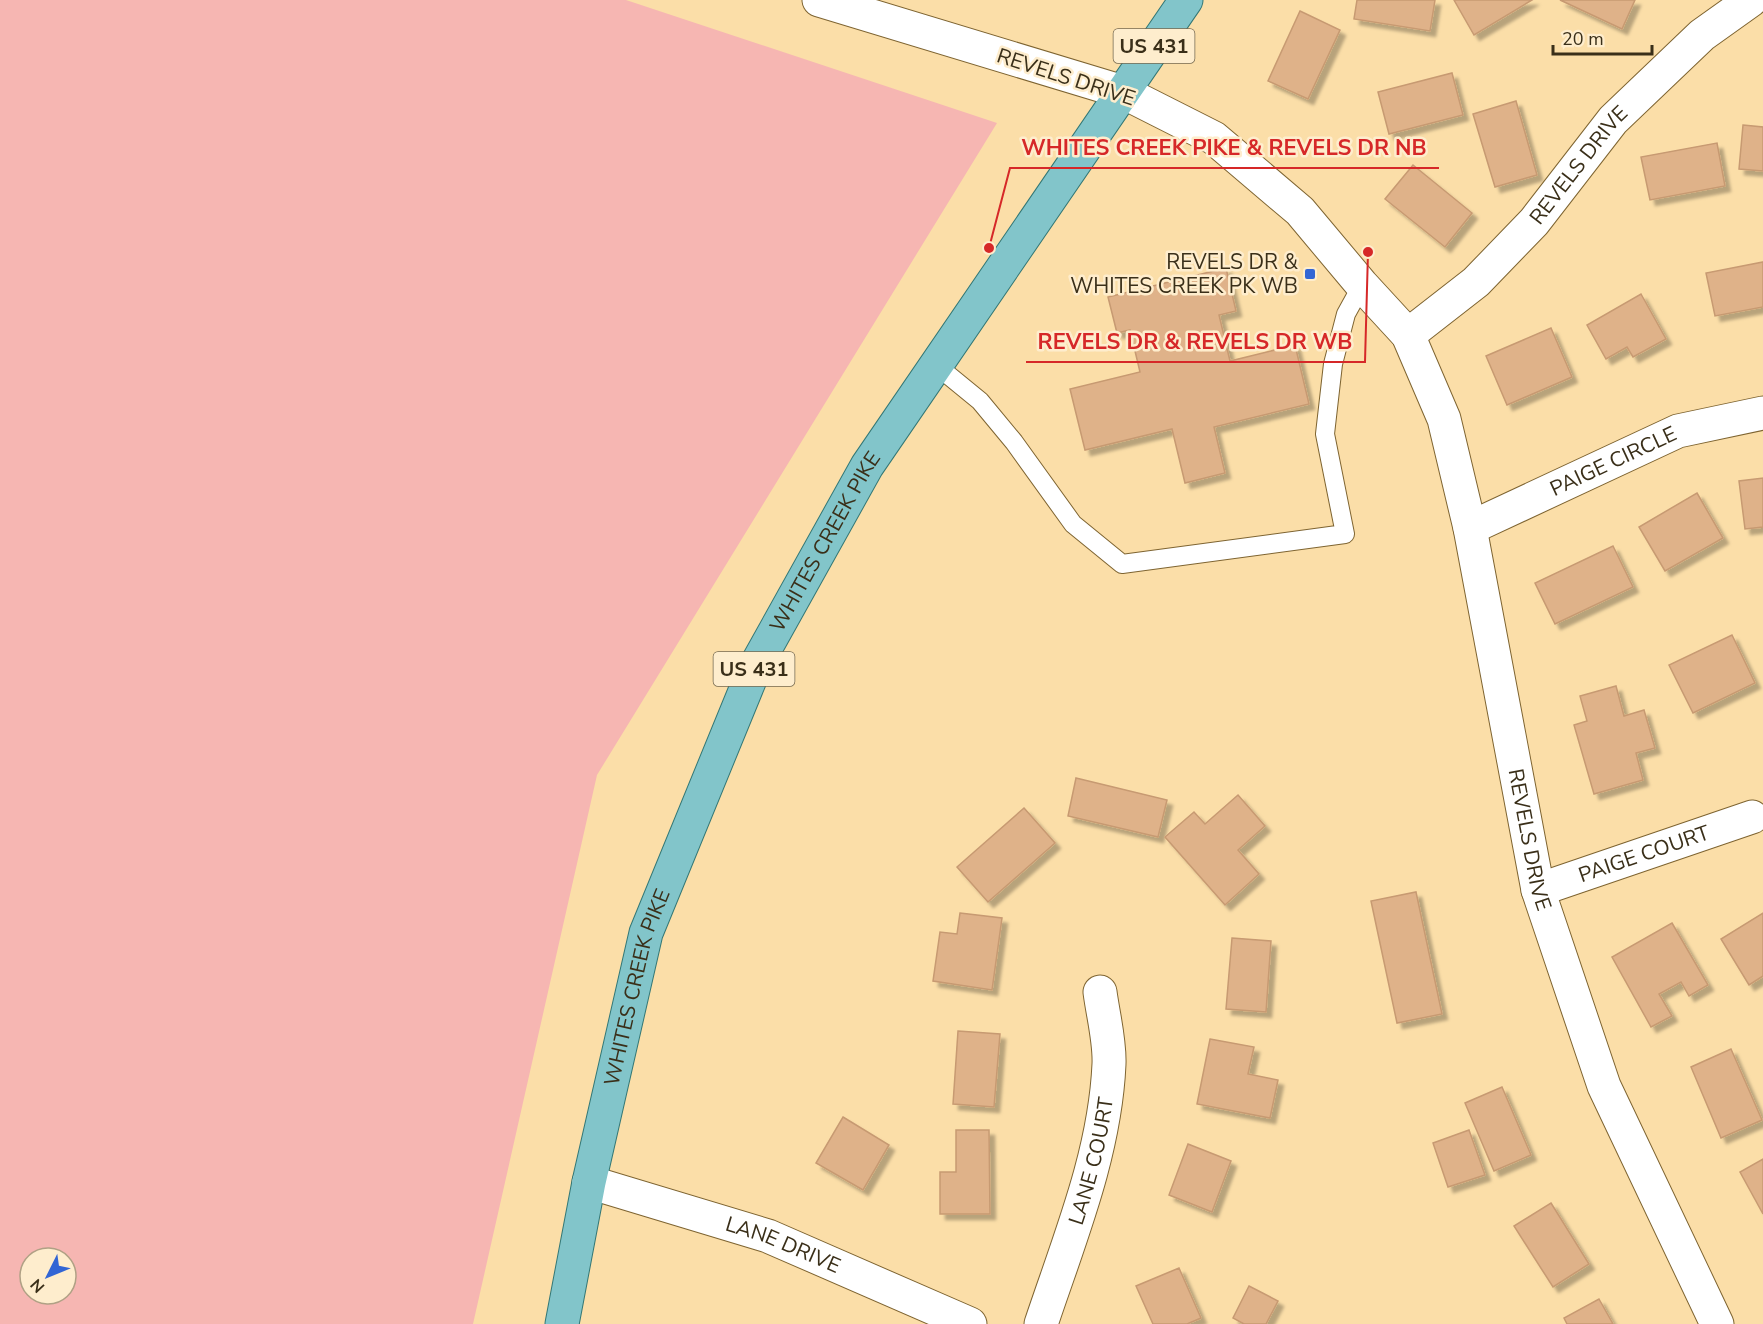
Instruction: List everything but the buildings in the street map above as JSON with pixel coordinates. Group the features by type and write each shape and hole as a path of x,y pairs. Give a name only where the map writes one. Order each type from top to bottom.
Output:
{"main road":[{"name":"WHITES CREEK PIKE","path":"562,1324 590,1182 646,933 755,667 867,466 1186,0"}],"street":[{"name":"REVELS DRIVE","path":"819,0 858,5 1123,92 1215,138 1300,211 1362,285 1408,335 1444,419 1470,528 1538,890 1604,1086 1717,1324"},
{"name":"REVELS DRIVE","path":"1408,335 1476,282 1534,222 1613,120 1702,35 1751,0"},
{"name":"PAIGE CIRCLE","path":"1470,528 1678,430 1763,413"},
{"name":"PAIGE COURT","path":"1538,890 1752,817"},
{"name":"LANE COURT","path":"1041,1324 1078,1212 1101,1130 1109,1063 1100,992"},
{"name":"LANE DRIVE","path":"590,1182 768,1236 970,1324"}],"lane":[{"path":"936,365 980,401 1014,442 1073,524 1122,564 1345,534 1325,434 1333,364 1346,314 1362,285"}],"shaded area":[{"path":"0,0 626,0 997,123 597,775 473,1324 0,1324"}],"place":[{"name":"WHITES CREEK PIKE & REVELS DR NB","path":"989,248"},
{"name":"REVELS DR & REVELS DR WB","path":"1368,252"},
{"name":"REVELS DR & WHITES CREEK PK WB","path":"1310,274"}]}
